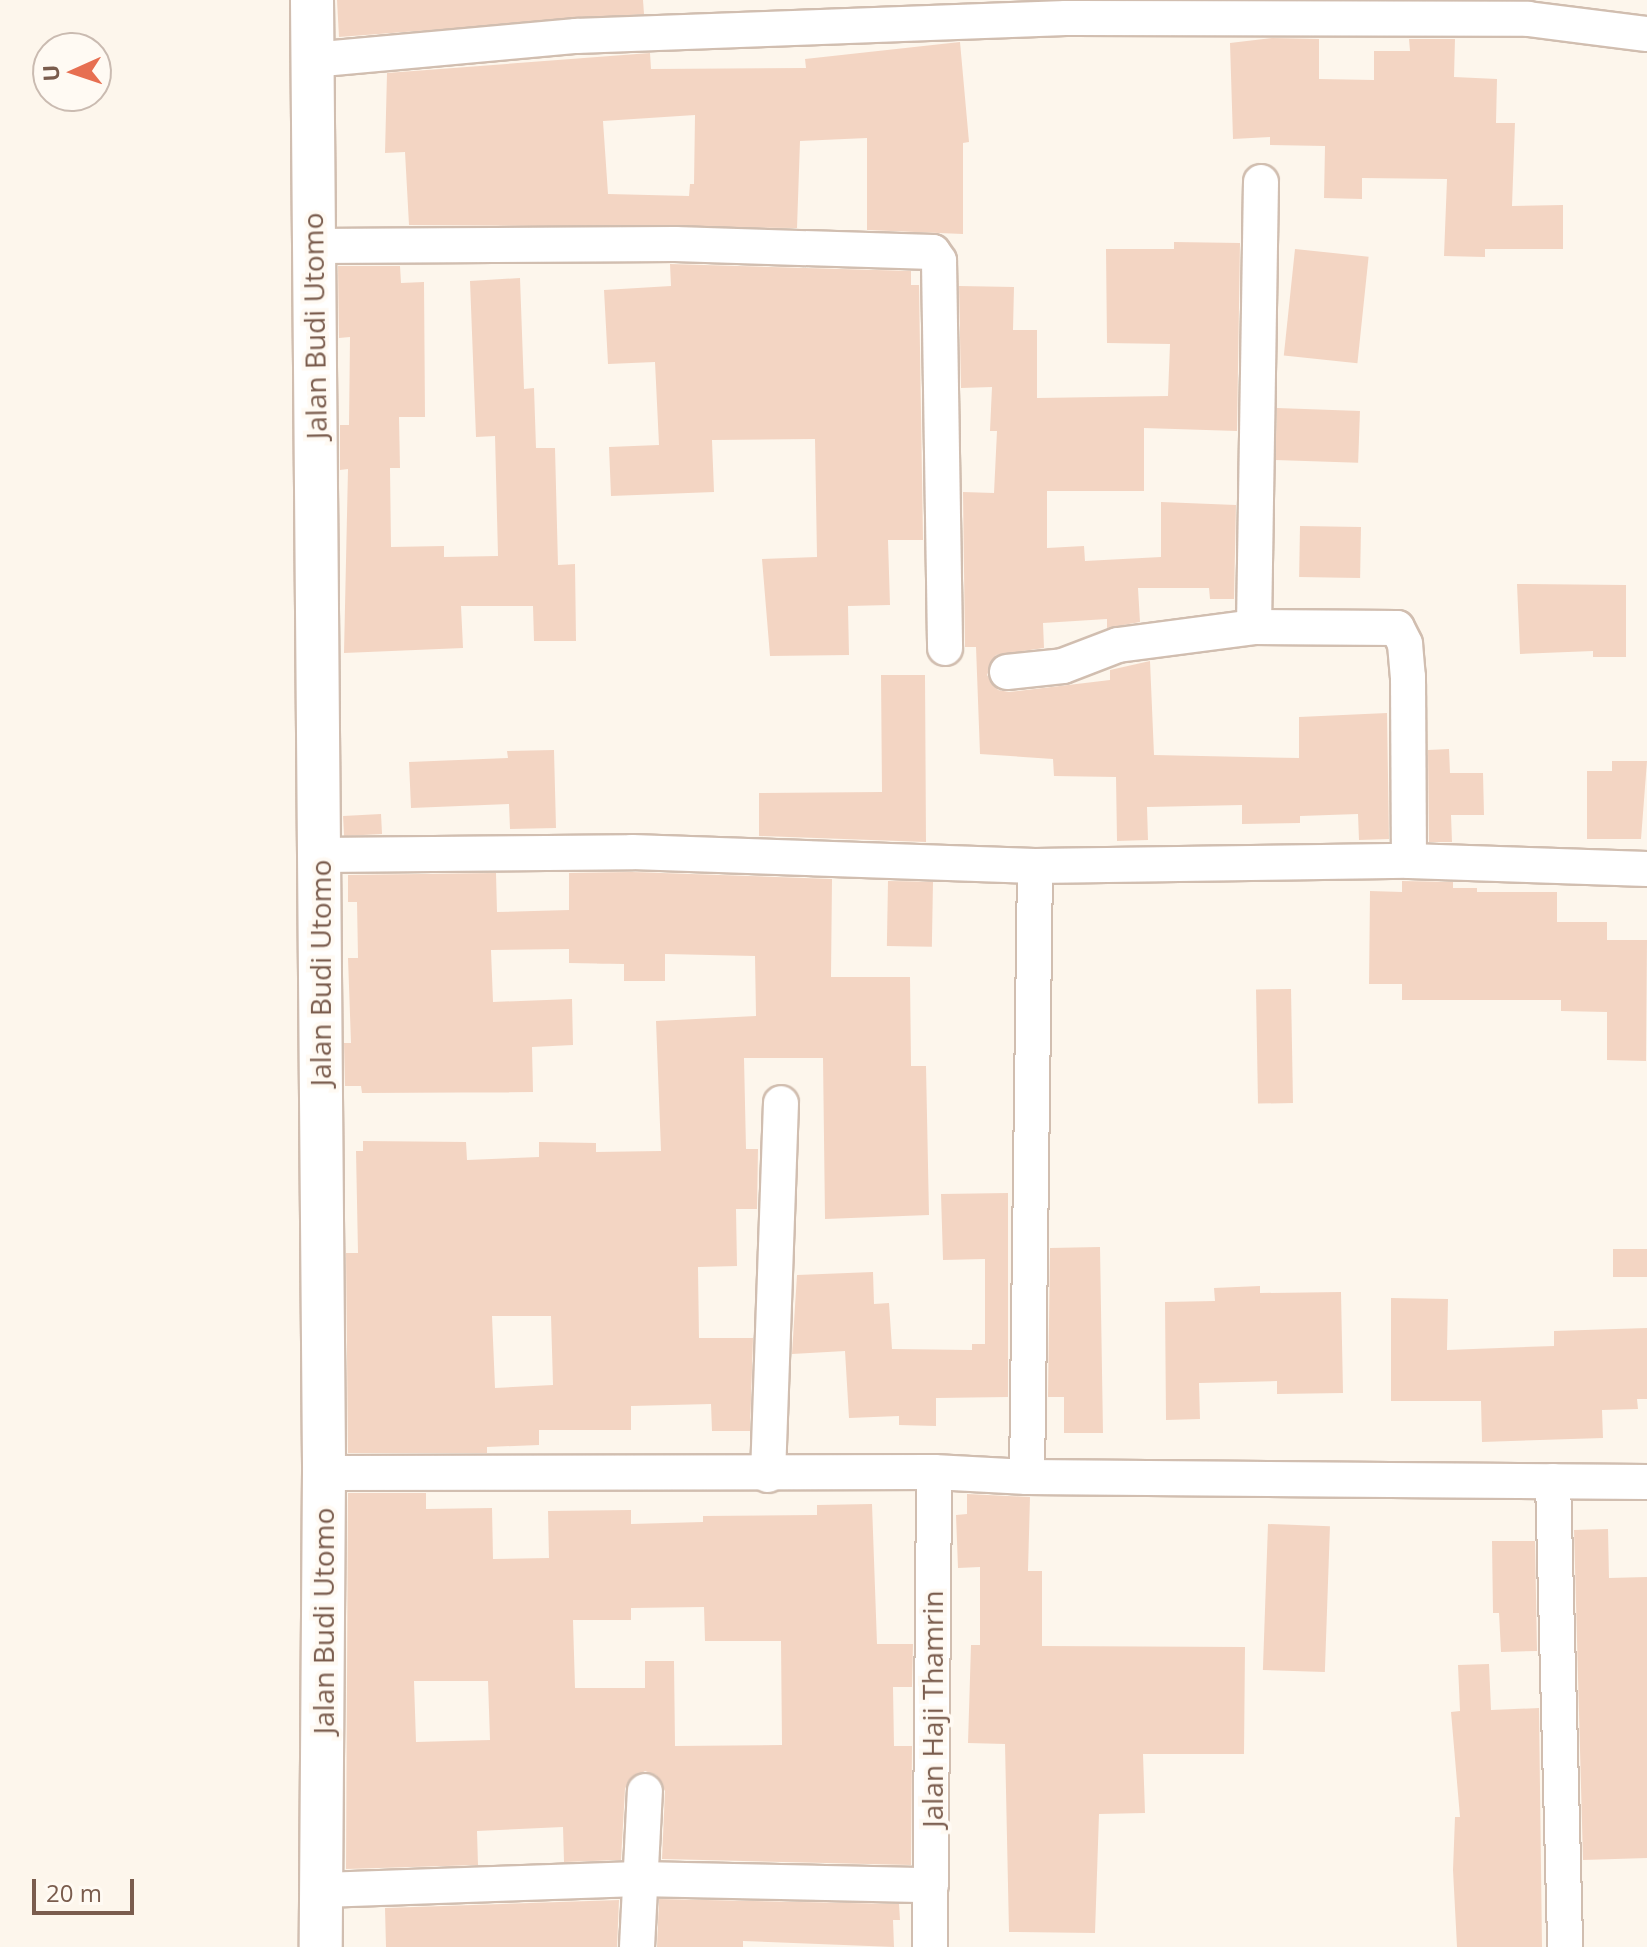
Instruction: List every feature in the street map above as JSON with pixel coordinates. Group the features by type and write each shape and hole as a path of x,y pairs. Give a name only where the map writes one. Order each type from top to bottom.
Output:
{"street":[{"name":"Jalan Budi Utomo","path":"312,0 324,1473 321,1947"},
{"path":"312,60 576,36 1152,10 1538,10 1647,34"},
{"path":"1254,627 1261,182"},
{"path":"313,246 675,244 933,252 939,261 945,648"},
{"path":"1007,672 1063,666 1118,645 1254,627 1389,625 1403,633 1409,861"},
{"path":"319,855 632,852 1035,866 1409,861 1647,869"},
{"path":"1027,1477 1035,866"},
{"path":"768,1475 781,1103"},
{"path":"324,1473 768,1475 934,1472 1027,1477 1647,1482"},
{"name":"Jalan Haji Thamrin","path":"930,1947 934,1472"},
{"path":"1553,1481 1565,1947"},
{"path":"637,1947 638,1879 645,1791"},
{"path":"322,1890 638,1879 931,1885"}],"building":[{"path":"337,0 643,0 644,14 339,37"},
{"path":"1272,38 1319,39 1319,79 1374,80 1374,51 1410,51 1409,39 1455,39 1454,77 1497,79 1496,123 1515,123 1512,206 1563,205 1563,249 1485,249 1485,257 1444,256 1447,179 1362,178 1362,199 1324,198 1325,146 1270,145 1270,137 1233,139 1230,43"},
{"path":"960,42 969,142 963,143 963,234 867,230 867,138 800,141 797,228 409,225 405,152 385,153 387,73 650,53 651,69 806,68 805,59","holes":["695,115 694,184 690,184 689,196 608,194 603,121"]},
{"path":"1174,242 1240,243 1237,431 1144,428 1144,491 1047,491 1047,548 1084,546 1085,561 1161,557 1161,502 1236,505 1234,599 1210,599 1209,588 1138,588 1140,622 1107,628 1107,619 1043,623 1044,648 996,655 987,675 998,690 1009,692 1110,680 1110,670 1150,661 1154,755 1299,758 1299,717 1387,713 1389,839 1359,840 1358,814 1300,816 1300,823 1242,824 1242,805 1147,807 1148,840 1117,841 1116,777 1054,776 1053,759 980,754 976,647 965,647 963,492 994,493 997,431 990,431 992,387 961,388 959,286 1014,287 1013,330 1037,330 1037,398 1168,396 1170,344 1107,343 1106,249 1174,249"},
{"path":"1295,249 1369,257 1357,363 1284,355"},
{"path":"670,264 911,271 911,285 919,285 923,540 888,540 890,605 848,606 849,655 770,656 762,559 817,557 815,439 712,440 714,492 611,496 609,447 659,445 655,362 608,364 604,290 671,286"},
{"path":"338,266 400,266 401,283 424,282 425,417 399,417 400,468 390,468 391,547 444,546 444,557 498,556 495,436 476,437 470,281 520,278 524,389 534,388 536,448 555,448 558,565 575,564 576,641 534,641 533,606 461,606 463,648 344,653 348,469 340,470 340,425 349,425 350,337 339,338"},
{"path":"1277,408 1360,411 1358,463 1275,460"},
{"path":"1300,526 1361,527 1360,578 1299,577"},
{"path":"1517,584 1626,585 1626,657 1593,657 1593,651 1520,654"},
{"path":"881,675 925,675 926,842 759,836 759,793 882,792"},
{"path":"1449,749 1450,773 1483,773 1484,815 1451,815 1452,842 1429,842 1428,750"},
{"path":"554,750 556,828 510,829 509,804 411,808 409,762 508,758 507,751"},
{"path":"1612,761 1647,761 1641,839 1587,839 1587,771 1612,771"},
{"path":"381,814 382,834 344,836 343,816"},
{"path":"632,872 832,879 831,977 910,977 911,1066 926,1066 929,1215 825,1219 823,1058 744,1058 746,1149 758,1149 757,1209 736,1209 737,1266 698,1267 699,1338 753,1338 750,1431 712,1431 711,1404 631,1406 631,1430 539,1430 539,1445 487,1447 487,1453 348,1453 346,1253 358,1253 356,1151 363,1151 363,1141 466,1142 467,1160 539,1157 539,1142 596,1143 596,1152 661,1151 656,1021 756,1016 755,956 665,954 665,981 624,981 624,964 569,963 569,949 491,950 493,1002 572,999 573,1045 532,1047 533,1092 362,1093 361,1086 345,1086 344,1043 351,1043 348,958 358,958 357,902 348,902 348,875 496,873 497,912 569,910 569,873","holes":["492,1316 551,1316 553,1385 495,1388"]},
{"path":"888,881 933,882 932,947 887,946"},
{"path":"1402,881 1453,882 1453,888 1477,888 1477,892 1557,892 1557,922 1607,922 1607,940 1647,940 1646,1061 1607,1060 1607,1012 1561,1011 1561,1000 1402,1000 1402,984 1369,984 1370,891 1402,892"},
{"path":"1291,989 1293,1103 1258,1104 1256,990"},
{"path":"1008,1193 1008,1397 936,1398 936,1426 899,1425 899,1416 849,1418 845,1351 792,1354 797,1275 873,1272 874,1304 889,1303 892,1349 972,1350 972,1344 985,1344 985,1259 943,1260 941,1194"},
{"path":"1100,1247 1103,1433 1064,1433 1064,1397 1048,1397 1050,1248"},
{"path":"1613,1249 1647,1249 1647,1277 1613,1277"},
{"path":"1260,1286 1260,1293 1341,1292 1343,1393 1277,1394 1277,1381 1199,1383 1200,1419 1166,1420 1165,1302 1215,1301 1214,1288"},
{"path":"1391,1298 1448,1299 1447,1350 1554,1346 1554,1331 1647,1328 1647,1399 1637,1399 1638,1409 1602,1410 1603,1438 1482,1442 1481,1401 1391,1401"},
{"path":"348,1493 426,1493 426,1509 492,1508 493,1559 549,1558 548,1511 631,1510 631,1524 703,1522 703,1516 817,1515 817,1505 872,1504 877,1644 913,1644 912,1687 893,1687 894,1746 912,1746 911,1865 662,1859 665,1791 656,1775 645,1771 629,1780 625,1789 621,1860 564,1862 563,1827 477,1831 478,1865 346,1869","holes":["704,1607 705,1641 781,1641 782,1745 675,1746 674,1661 645,1661 645,1688 575,1688 573,1620 631,1620 631,1608","414,1681 488,1681 490,1740 416,1742"]},
{"path":"967,1494 1030,1497 1028,1571 1042,1571 1042,1646 1245,1647 1244,1754 1143,1754 1145,1813 1099,1814 1095,1933 1009,1932 1005,1744 968,1743 971,1645 980,1645 980,1567 958,1568 956,1515 967,1514"},
{"path":"1268,1524 1330,1526 1325,1672 1263,1670"},
{"path":"1608,1529 1609,1578 1647,1577 1647,1858 1583,1860 1574,1530"},
{"path":"1492,1541 1535,1541 1537,1651 1501,1652 1499,1613 1493,1613"},
{"path":"1489,1664 1491,1710 1539,1708 1542,1947 1457,1947 1453,1870 1455,1817 1460,1817 1451,1712 1460,1711 1458,1665"},
{"path":"659,1899 899,1904 900,1920 893,1920 894,1947 743,1941 743,1947 657,1947"},
{"path":"619,1900 617,1947 386,1947 385,1908"}]}
